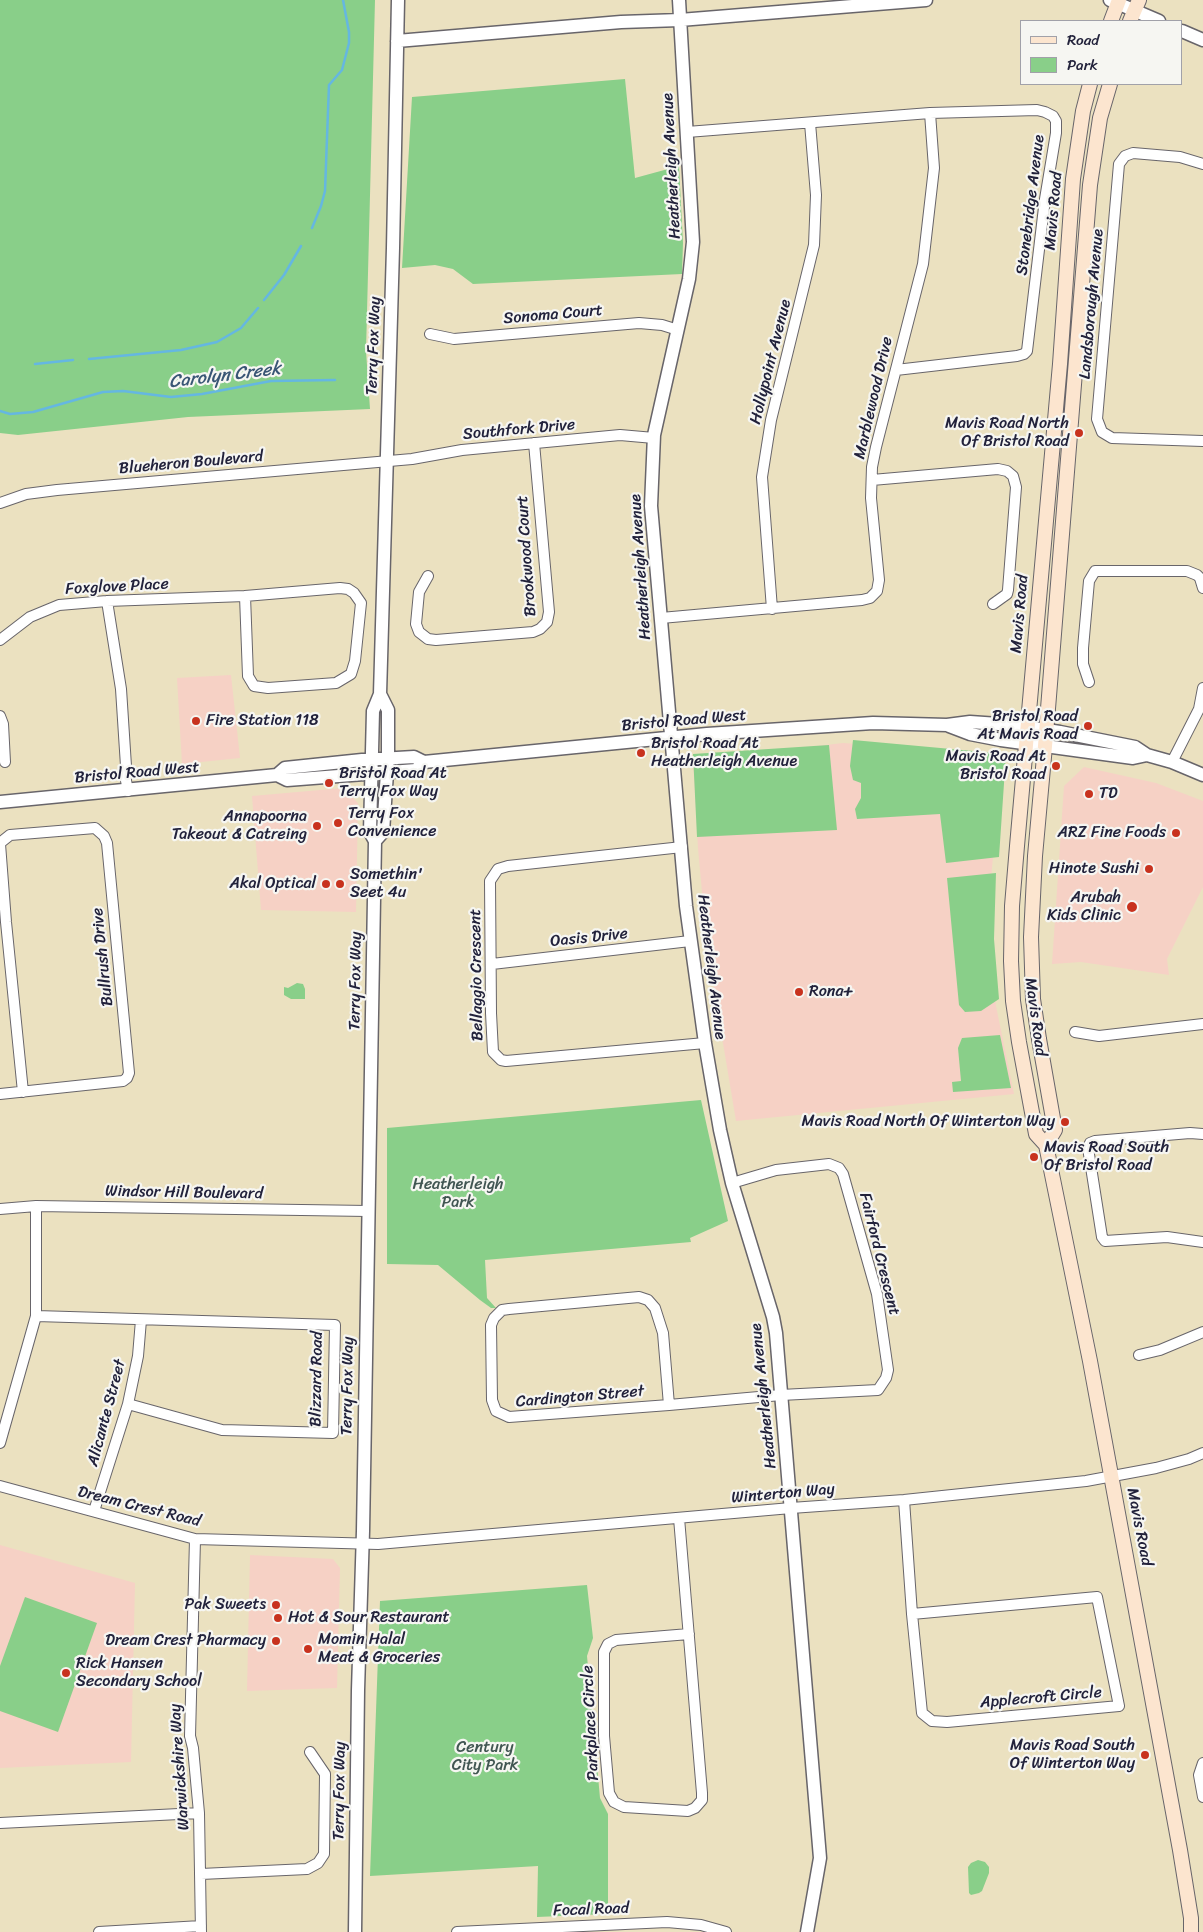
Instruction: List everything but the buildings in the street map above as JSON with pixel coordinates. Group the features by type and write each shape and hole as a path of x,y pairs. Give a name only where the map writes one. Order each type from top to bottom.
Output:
{"main road":[{"path":"1111,20 1116,1"},
{"name":"Mavis Road","path":"1090,85 1083,111 1073,179 1060,364 1012,906 1011,961 1016,1018 1036,1134 1046,1145 1090,1361 1141,1629 1191,1918 1191,1932"},
{"name":"Mavis Road","path":"1046,1145 1055,1130 1036,1017 1031,937 1035,856 1046,746 1090,185 1100,118 1110,85"},
{"name":"Mavis Road","path":"1191,1918 1197,1932"}],"street":[{"name":"Terry Fox Way","path":"355,1932 375,841 370,832 374,711 380,694 398,0"},
{"name":"Heatherleigh Avenue","path":"679,0 693,242 689,279 654,438 651,506 690,941 704,1043 732,1183 773,1318 820,1858 807,1932"},
{"path":"397,41 621,22 680,20 926,0"},
{"path":"1116,1 1157,20"},
{"path":"1183,31 1203,40"},
{"name":"Stonebridge Avenue","path":"687,132 930,113 1037,110 1053,116 1056,121 1056,133 1045,199 1029,347 1024,354 1017,356 896,370"},
{"name":"Marblewood Drive","path":"661,618 866,599 877,591 880,580 871,498 872,480 876,447 923,264 934,168 930,113"},
{"name":"Hollypoint Avenue","path":"772,609 762,477 771,420 814,245 816,196 810,123"},
{"name":"Landsborough Avenue","path":"1203,164 1180,157 1133,153 1125,156 1119,164 1097,419 1102,432 1112,438 1203,440"},
{"name":"Sonoma Court","path":"430,334 454,339 639,323 662,325 678,330"},
{"name":"Southfork Drive","path":"387,461 412,459 462,450 620,435 654,438"},
{"name":"Brookwood Court","path":"428,576 419,592 416,624 419,632 428,639 436,640 534,632 547,622 549,612 534,443"},
{"name":"Blueheron Boulevard","path":"0,503 26,494 57,490 387,461"},
{"path":"872,480 998,469 1007,471 1013,476 1016,487 1008,590 1007,594 993,604"},
{"path":"1089,682 1082,664 1083,648 1090,581 1096,571 1187,571 1200,578 1203,588"},
{"name":"Foxglove Place","path":"0,640 30,616 59,605 107,601 245,596 340,588 348,589 354,593 361,604 355,661 351,674 336,682 268,688 254,686 248,676 245,596"},
{"path":"107,601 121,689 126,766 124,770 128,791"},
{"path":"1172,762 1199,709 1203,688"},
{"name":"Terry Fox Way","path":"375,841 383,832 388,758 388,710 380,694"},
{"path":"0,716 3,724 6,762"},
{"name":"Bristol Road West","path":"277,775 285,768 388,758 414,757 424,762 671,737 873,723 947,725 970,722 1047,730 1135,746 1147,755 1172,762 1203,775"},
{"name":"Bristol Road West","path":"947,725 970,734 1026,743 1133,758 1147,755"},
{"name":"Bristol Road West","path":"0,802 277,775 287,780 416,770 424,762"},
{"name":"Bullrush Drive","path":"0,1094 22,1092 123,1081 129,1073 107,843 104,836 95,828 10,836 0,843 3,922 22,1092"},
{"name":"Bellaggio Crescent","path":"682,848 508,866 498,869 490,881 493,1052 501,1060 515,1061 704,1043"},
{"name":"Oasis Drive","path":"492,964 690,941"},
{"path":"1075,1032 1099,1036 1203,1024"},
{"path":"1203,1134 1190,1133 1095,1141 1090,1143 1088,1148 1102,1237 1105,1241 1166,1237 1203,1242"},
{"name":"Fairford Crescent","path":"732,1183 776,1170 829,1164 839,1168 878,1294 888,1370 886,1378 878,1390 781,1395"},
{"path":"0,1443 36,1316 36,1206"},
{"name":"Windsor Hill Boulevard","path":"0,1209 36,1206 368,1211"},
{"name":"Cardington Street","path":"669,1405 663,1333 655,1308 648,1300 638,1297 509,1308 502,1310 494,1318 491,1325 492,1400 496,1411 509,1417 669,1405 781,1395"},
{"name":"Blizzard Road","path":"36,1316 335,1325 333,1433 222,1430 128,1404"},
{"name":"Alicante Street","path":"94,1512 128,1404 138,1356 141,1320"},
{"path":"1139,1355 1160,1350 1203,1332"},
{"name":"Winterton Way","path":"362,1544 904,1500 1086,1481 1156,1468 1203,1453"},
{"name":"Dream Crest Road","path":"0,1486 195,1539 362,1544"},
{"name":"Applecroft Circle","path":"904,1500 912,1614 922,1713 932,1721 946,1722 1119,1706 1097,1597 912,1614"},
{"name":"Parkplace Circle","path":"679,1518 689,1634 702,1800 696,1808 688,1811 624,1807 614,1802 610,1793 604,1736 604,1652 608,1644 616,1640 689,1634"},
{"name":"Warwickshire Way","path":"195,1539 190,1736 193,1748 199,1813 201,1929"},
{"path":"201,1874 308,1869 318,1863 324,1854 325,1774 310,1752"},
{"path":"1203,1763 1199,1775 1203,1796"},
{"path":"0,1823 199,1813"},
{"name":"Focal Road","path":"457,1932 667,1922 701,1925 726,1932"},
{"path":"99,1932 201,1929"}],"shaded area":[{"path":"231,675 240,758 182,764 177,678"},
{"path":"843,743 977,752 1000,782 990,889 989,946 996,1006 1014,1094 736,1121 707,947 698,848 693,760"},
{"path":"1084,767 1156,783 1203,801 1203,887 1167,959 1169,975 1081,962 1052,964 1064,786"},
{"path":"343,788 358,803 356,912 261,910 252,796"},
{"name":"Rick Hansen Secondary School","path":"0,1545 135,1583 131,1762 0,1768"},
{"path":"250,1555 333,1559 340,1568 337,1688 247,1691"}],"green space":[{"path":"0,0 375,0 366,351 370,409 188,417 18,435 0,433"},
{"path":"625,79 635,178 679,166 683,243 682,274 473,284 453,269 435,265 402,268 412,97"},
{"path":"853,740 1006,754 999,857 946,863 940,814 857,819 855,809 861,798 861,783 853,780 850,766"},
{"path":"829,745 837,830 697,837 693,754"},
{"path":"996,873 994,939 999,999 981,1011 965,1012 959,1005 947,878"},
{"path":"297,983 303,984 305,999 291,999 284,995 284,987 288,988"},
{"path":"1000,1035 1011,1088 953,1092 952,1082 961,1081 958,1048 962,1038"},
{"name":"Heatherleigh Park","path":"701,1100 728,1221 690,1238 691,1242 485,1260 487,1298 496,1308 491,1308 480,1300 438,1265 387,1264 387,1128"},
{"name":"Century City Park","path":"587,1585 593,1638 587,1656 600,1798 608,1814 608,1914 537,1917 538,1866 370,1876 380,1601"},
{"path":"25,1597 97,1623 58,1732 0,1711 0,1666"},
{"path":"978,1860 985,1862 989,1867 989,1873 982,1891 971,1895 969,1893 968,1867 971,1863"}],"waterway":[{"name":"Carolyn Creek","path":"312,228 325,191 329,85 342,70 349,43 349,32 343,0"},
{"name":"Carolyn Creek","path":"264,300 284,275 301,246"},
{"name":"Carolyn Creek","path":"89,359 181,350 217,342 241,328 258,308"},
{"name":"Carolyn Creek","path":"35,364 73,360"},
{"name":"Carolyn Creek","path":"0,411 10,414 33,412 103,392 123,391 171,397 202,394 271,381 335,380"}],"place":[{"name":"Mavis Road North Of Bristol Road","path":"1079,433"},
{"name":"Fire Station 118","path":"196,721"},
{"name":"Bristol Road At Mavis Road","path":"1088,726"},
{"name":"Bristol Road At Heatherleigh Avenue","path":"641,753"},
{"name":"Mavis Road At Bristol Road","path":"1056,766"},
{"name":"Bristol Road At Terry Fox Way","path":"329,783"},
{"name":"TD","path":"1089,794"},
{"name":"Terry Fox Convenience","path":"338,823"},
{"name":"Annapoorna Takeout & Catreing","path":"317,826"},
{"name":"ARZ Fine Foods","path":"1176,833"},
{"name":"Hinote Sushi","path":"1149,869"},
{"name":"Akal Optical","path":"326,884"},
{"name":"Somethin' Seet 4u","path":"340,884"},
{"name":"Arubah Kids Clinic","path":"1132,907"},
{"name":"Rona+","path":"799,992"},
{"name":"Mavis Road North Of Winterton Way","path":"1065,1122"},
{"name":"Mavis Road South Of Bristol Road","path":"1034,1157"},
{"name":"Pak Sweets","path":"276,1605"},
{"name":"Hot & Sour Restaurant","path":"278,1618"},
{"name":"Dream Crest Pharmacy","path":"276,1641"},
{"name":"Momin Halal Meat & Groceries","path":"308,1649"},
{"name":"Rick Hansen Secondary School","path":"66,1673"},
{"name":"Mavis Road South Of Winterton Way","path":"1145,1755"}]}
